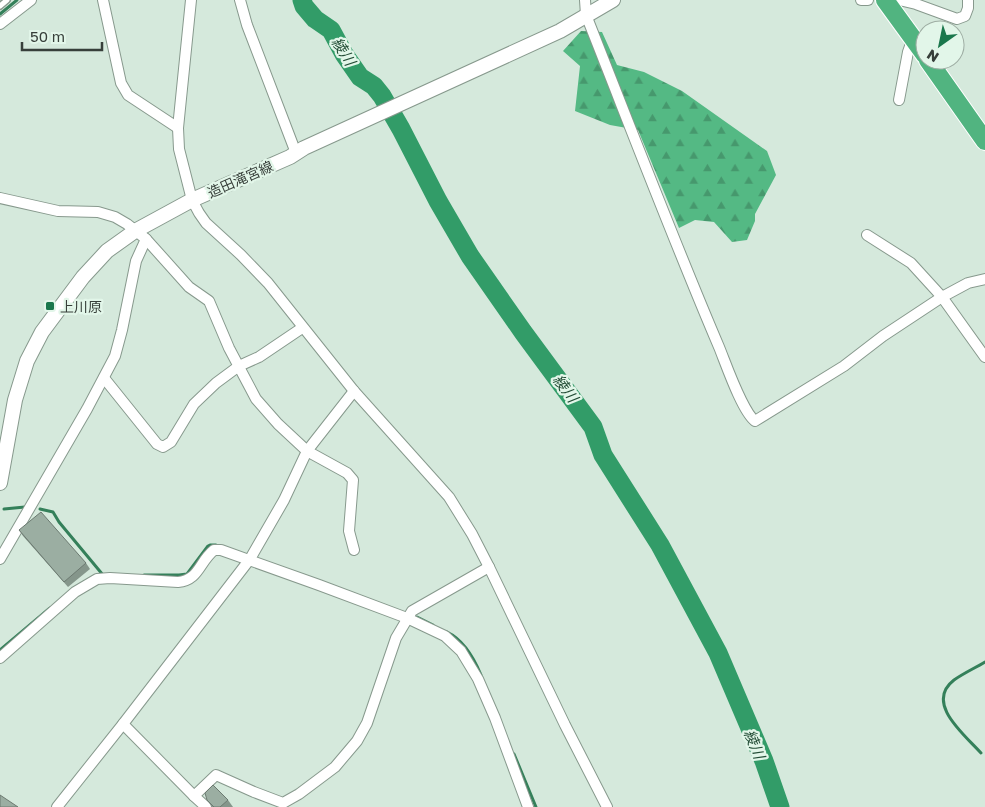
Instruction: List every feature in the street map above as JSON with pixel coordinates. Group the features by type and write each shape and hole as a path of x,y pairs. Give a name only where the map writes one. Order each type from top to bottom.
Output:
{"highway":[{"path":"886,1 915,41"},
{"path":"935,70 985,141"}],"main road":[{"name":"造田滝宮線","path":"0,482 20,383 27,361 42,332 83,277 107,251 140,235 192,200 560,32 613,0"}],"street":[{"path":"0,24 31,0"},
{"path":"103,0 121,83 128,95 178,128"},
{"path":"191,0 178,128 179,149 194,207 206,223 268,283 354,391 449,497 472,534 489,567 565,725 607,807"},
{"path":"240,0 247,25 296,153"},
{"path":"585,0 586,15 711,329 750,417 755,421 844,366 883,336 942,297 968,283 985,279"},
{"path":"861,0 868,0"},
{"path":"886,1 899,0 916,4 957,19 965,16 968,0"},
{"path":"899,100 908,52 913,38"},
{"path":"0,198 58,211 98,212 114,217 127,224 140,235 189,287 209,301 229,348 256,399 278,424 308,451 347,472 353,480 349,531 354,550"},
{"path":"0,559 115,356 122,330 140,235"},
{"path":"867,235 911,263 942,297 985,357"},
{"path":"104,378 157,444 163,447 171,442 194,404 216,383 239,366 259,357 302,328"},
{"path":"57,807 250,559 284,500 308,451 354,391"},
{"path":"0,658 75,592 97,579 187,581 193,577 208,555 214,550 221,550 250,559 406,618 445,636 461,651 478,679 495,718 528,807"},
{"path":"194,796 216,775 283,803 299,794 335,767 357,741 367,723 396,638 406,618 420,606 489,567"},
{"path":"123,724 206,807"}],"lane":[{"path":"0,6 7,0"}],"green space":[{"path":"581,31 602,32 617,65 644,72 682,91 767,151 776,175 755,214 755,221 747,240 732,242 714,222 695,220 679,228 638,130 610,125 575,111 580,66 563,51"}],"building":[{"path":"41,512 86,563 64,582 19,530"},
{"path":"213,785 228,800 220,807 214,807 207,800 205,793"},
{"path":"0,795 18,807 0,807"}],"waterway":[{"path":"0,14 17,0"},
{"name":"綾川","path":"302,0 304,6 315,19 331,30 344,54 360,77 374,86 382,96 438,201 470,256 593,427 603,455 660,545 718,653 764,761 780,807"},
{"path":"4,509 25,507"},
{"path":"40,509 53,512 59,522 103,575"},
{"path":"144,575 187,574 208,546 216,545"},
{"path":"0,650 50,608"},
{"path":"417,617 433,625"},
{"path":"447,632 453,635 468,650 481,675"},
{"path":"981,753 950,718 943,699 946,689 954,680 985,662"},
{"path":"514,754 536,807"}],"place":[{"name":"上川原","path":"50,306"}]}
